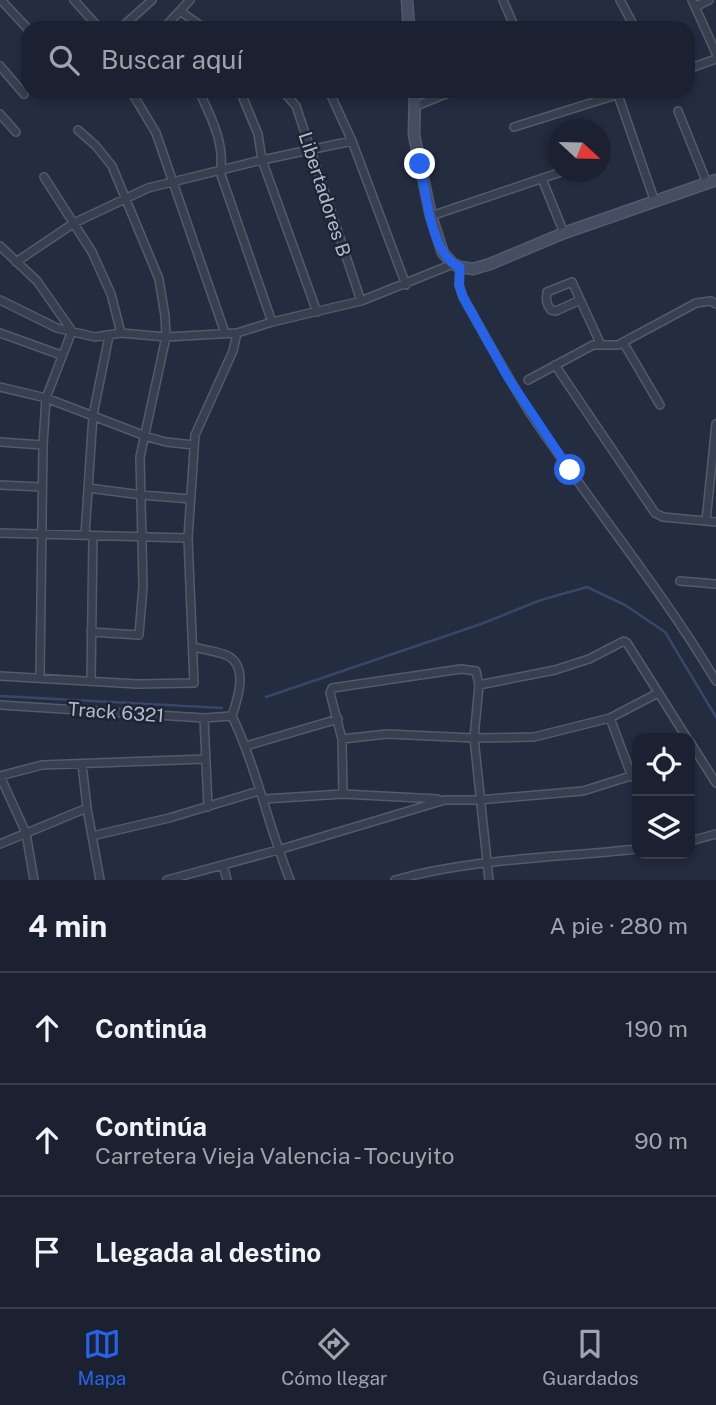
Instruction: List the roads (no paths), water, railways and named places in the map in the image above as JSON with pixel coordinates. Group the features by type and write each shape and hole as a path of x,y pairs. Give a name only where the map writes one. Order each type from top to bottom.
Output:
{"street":[{"path":"1,0 21,21"},
{"path":"74,0 93,21"},
{"path":"129,21 152,0"},
{"path":"171,21 190,0"},
{"path":"407,0 408,21"},
{"path":"503,0 511,21"},
{"path":"620,0 631,21"},
{"path":"709,0 694,3 716,53"},
{"path":"180,11 194,21"},
{"path":"695,66 716,59"},
{"path":"0,66 21,90"},
{"path":"135,98 156,134 225,333"},
{"path":"202,98 218,140 222,162 220,172 272,322"},
{"path":"243,98 258,134 262,160 317,312"},
{"name":"Libertadores B","path":"289,98 296,106 361,301"},
{"path":"332,98 352,141 406,285"},
{"path":"415,98 414,135 431,216 443,253 456,266 463,297 507,376 562,459 695,646 716,681"},
{"path":"416,106 436,98"},
{"path":"514,127 608,98"},
{"path":"619,98 655,202"},
{"path":"0,300 57,328 95,337 109,337 121,333 166,337 237,333 361,301 456,266 473,268 490,264 565,233 711,182 678,111"},
{"path":"0,114 16,132"},
{"path":"78,131 96,146 112,166 159,279 166,337 140,457 143,586 139,635 91,632"},
{"path":"16,262 74,223 148,188 352,141"},
{"path":"44,177 92,252 111,294 121,333"},
{"path":"431,216 548,177"},
{"path":"542,179 565,233"},
{"path":"0,246 52,299 72,331"},
{"path":"580,300 551,310 546,297 547,292 572,282 601,345"},
{"path":"528,380 593,345 618,345 696,303 711,301 716,304"},
{"path":"40,677 46,398 72,331"},
{"path":"0,333 61,355"},
{"path":"0,676 137,684 194,683 188,538 195,435 233,351 237,333"},
{"path":"91,680 88,488 93,415 109,337"},
{"path":"623,342 660,405"},
{"path":"555,365 654,513 663,517 716,522"},
{"path":"0,387 46,398 166,442 194,445"},
{"path":"706,521 716,424"},
{"path":"0,442 43,445"},
{"path":"0,485 42,487"},
{"path":"88,488 191,499"},
{"path":"0,533 188,538"},
{"path":"680,581 716,584"},
{"path":"479,685 555,670 589,659 624,641 684,733"},
{"path":"194,647 229,656 238,665 240,686 232,716 246,746 290,880"},
{"path":"343,793 342,739 330,693 335,686 473,669 478,673 479,685 474,738 489,880"},
{"path":"342,739 387,734 474,738 534,737 610,718 658,693"},
{"name":"Track 6321","path":"0,705 204,718 232,716"},
{"path":"204,718 208,807"},
{"path":"610,718 632,770"},
{"path":"246,746 338,719"},
{"path":"695,755 716,783"},
{"path":"34,880 26,834 0,776 42,765 205,759"},
{"path":"82,764 100,880"},
{"path":"264,799 343,793 479,800 583,791 632,776"},
{"path":"92,836 208,807 259,791"},
{"path":"167,880 444,800"},
{"path":"0,844 87,808"},
{"path":"695,840 716,834"},
{"path":"395,880 488,861 632,849"},
{"path":"223,865 228,880"}],"waterway":[{"path":"266,697 481,624 541,600 587,587 625,605 665,632 716,717"},
{"path":"0,696 222,708"}]}
